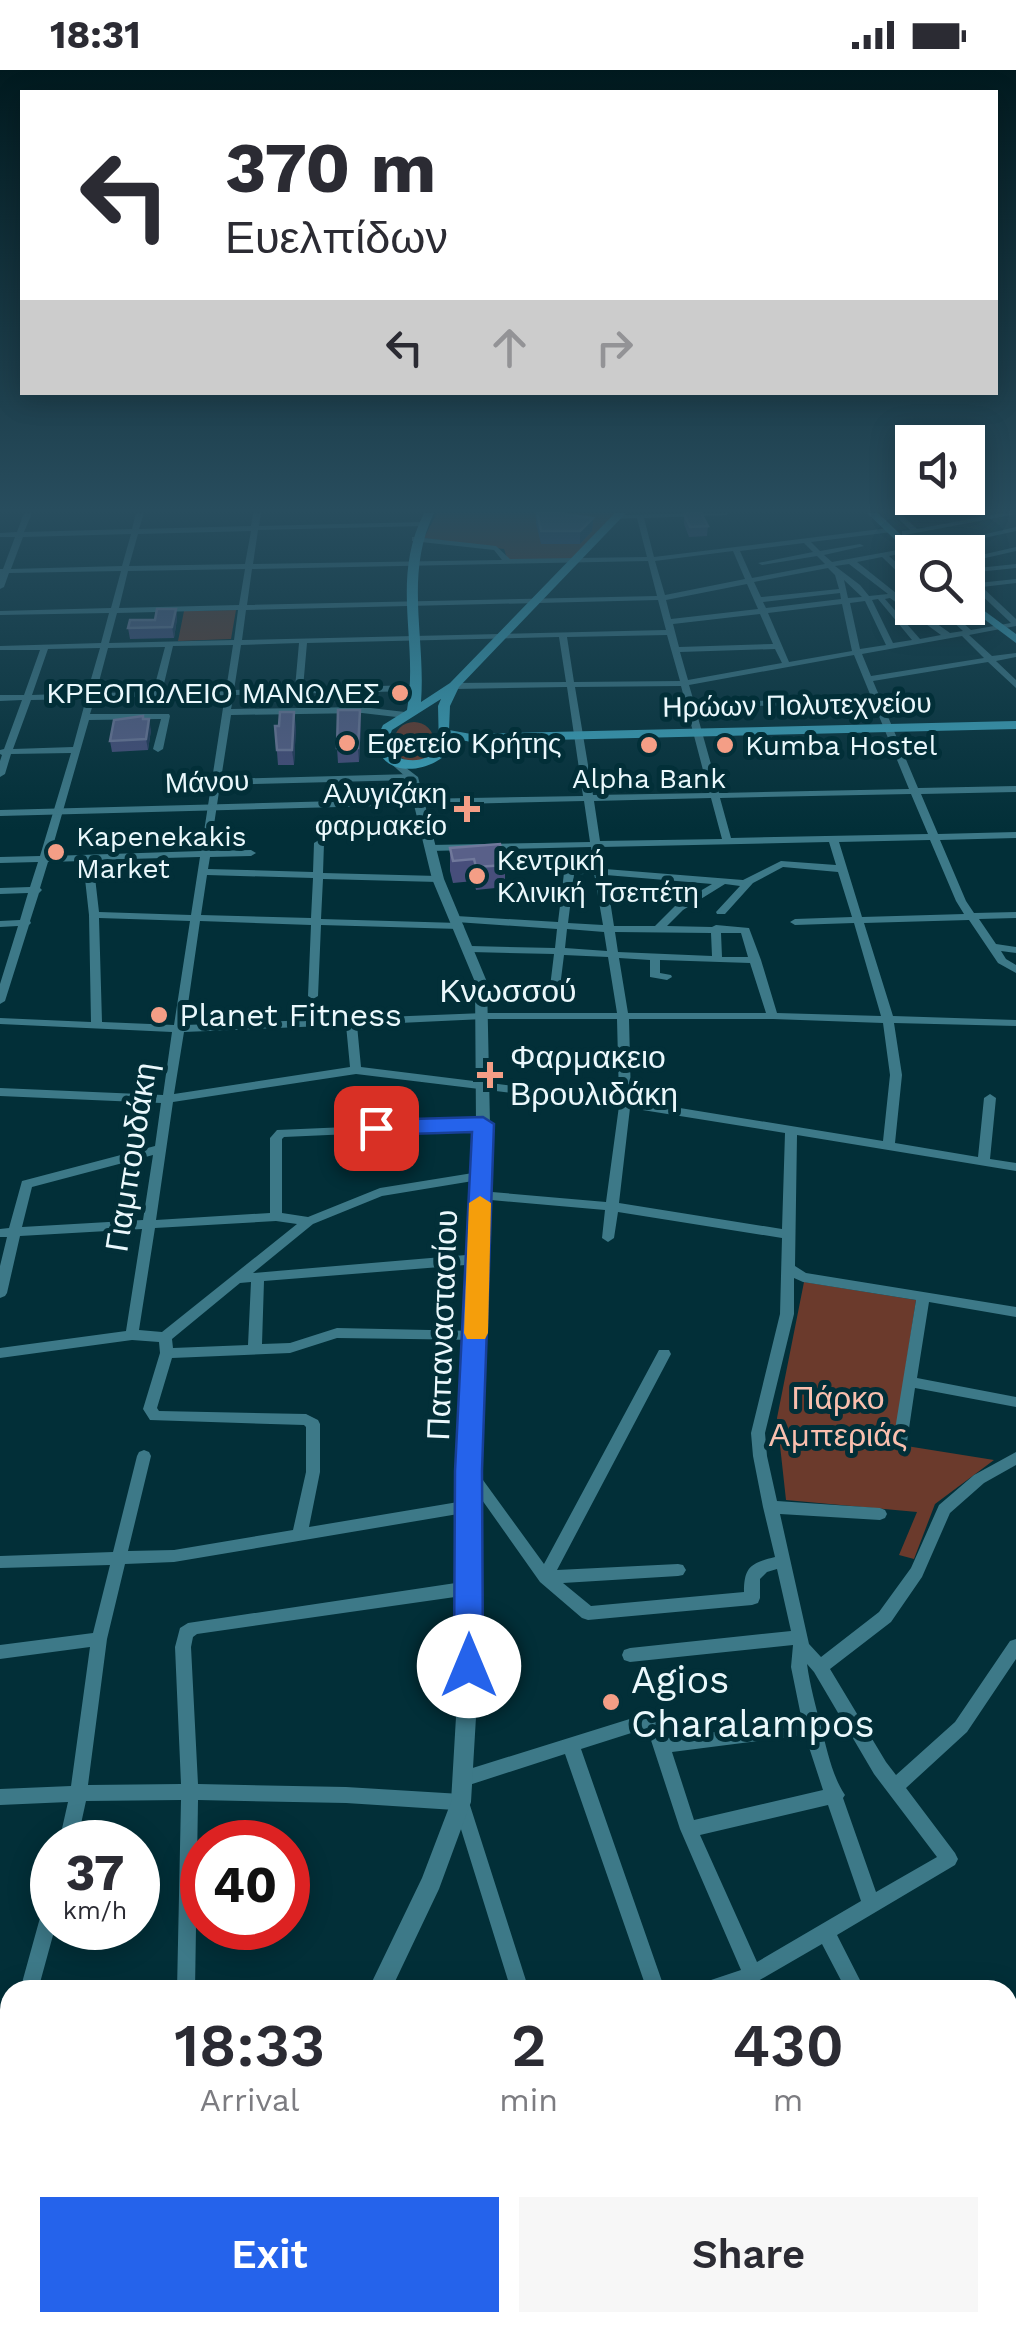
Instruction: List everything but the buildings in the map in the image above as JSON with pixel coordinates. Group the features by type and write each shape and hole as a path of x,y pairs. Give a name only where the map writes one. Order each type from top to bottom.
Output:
{"main road":[{"path":"400,719 416,688 413,619"},
{"path":"454,686 443,710 444,738 435,760 411,764 393,761 382,746 382,734 454,686 518,619"},
{"path":"987,619 1016,640"},
{"path":"416,688 443,710"},
{"path":"400,719 422,720 438,726 444,738"},
{"path":"444,738 467,741 1016,727"}],"street":[{"path":"0,1001 60,812 112,619"},
{"name":"Γιαμπουδάκη","path":"132,1335 239,619"},
{"path":"668,619 728,841"},
{"path":"0,648 563,636 722,619"},
{"path":"765,619 787,666"},
{"path":"848,619 856,653 970,916 991,947 1016,970"},
{"path":"877,619 891,647"},
{"path":"898,619 918,642"},
{"path":"924,619 948,636"},
{"path":"454,686 684,683 1016,624"},
{"path":"958,625 1016,685"},
{"path":"563,636 623,1018 625,1103 608,1238"},
{"path":"298,690 302,641"},
{"path":"157,694 169,644"},
{"path":"676,650 777,646"},
{"path":"0,774 4,752 44,647"},
{"path":"868,678 1016,655"},
{"path":"0,698 416,688"},
{"path":"690,705 877,700"},
{"path":"226,712 373,712 400,719"},
{"path":"373,712 384,718 400,719"},
{"path":"86,717 166,716 158,750"},
{"path":"4,752 77,750"},
{"path":"215,782 412,777 435,760"},
{"path":"393,761 412,777"},
{"name":"Παπαναστασίου","path":"384,1980 431,1882 460,1802 463,1779 468,1471 483,1124 481,982 438,878 412,777"},
{"path":"416,802 1016,789"},
{"name":"Μάνου","path":"0,813 416,802"},
{"path":"430,848 1016,835"},
{"path":"833,839 888,1019 896,1074 890,1146"},
{"path":"313,996 319,843"},
{"path":"0,860 252,853"},
{"path":"88,858 97,1026"},
{"path":"720,912 748,883 781,864 844,870"},
{"path":"555,987 569,873 599,870 748,883"},
{"path":"202,872 438,878"},
{"path":"658,929 678,908 722,882"},
{"path":"0,890 36,890"},
{"path":"94,915 747,931 773,1016"},
{"path":"795,922 1016,916"},
{"path":"0,924 26,924"},
{"path":"716,928 718,960"},
{"path":"991,947 1016,950"},
{"path":"470,949 560,948 655,958 756,960"},
{"path":"655,958 654,974 667,977"},
{"name":"Κνωσσού","path":"0,1021 178,1029 484,1016 773,1016 1016,1023"},
{"path":"351,1024 356,1070"},
{"path":"0,1092 167,1100 356,1070 625,1103 1016,1168"},
{"path":"984,1162 990,1098"},
{"path":"276,1217 276,1138 281,1133 483,1124"},
{"path":"790,1129 786,1314 758,1433 781,1562 801,1642 798,1662 813,1726 870,1903"},
{"path":"0,1292 7,1232 28,1183 160,1149"},
{"path":"300,1533 313,1472 316,1433 306,1420 158,1416 150,1408 166,1345 237,1279 309,1221 380,1192 480,1186 788,1234"},
{"path":"7,1232 276,1217 309,1221"},
{"path":"237,1279 478,1258"},
{"path":"787,1267 803,1277 1016,1312"},
{"path":"255,1349 258,1279"},
{"path":"900,1442 923,1297"},
{"path":"0,1353 132,1335 166,1345 255,1349 300,1346 336,1333 476,1336"},
{"path":"545,1577 664,1354"},
{"path":"910,1382 1016,1402"},
{"path":"73,1820 99,1638 144,1456"},
{"path":"820,1667 886,1616 918,1572 944,1509 979,1479 1016,1458"},
{"path":"468,1471 545,1577 581,1609 598,1614 752,1598 752,1576 762,1567 781,1562"},
{"path":"0,1562 197,1553 470,1506"},
{"path":"770,1507 880,1514"},
{"path":"545,1577 678,1570"},
{"path":"186,1980 190,1794 183,1647 186,1633 194,1628 469,1588"},
{"path":"0,1652 99,1638"},
{"path":"738,1980 949,1859 895,1787 801,1642"},
{"path":"630,1654 801,1642"},
{"path":"895,1787 961,1727 1016,1646"},
{"path":"463,1779 652,1718 690,1829 753,1975"},
{"path":"662,1746 813,1726"},
{"path":"571,1746 653,1980"},
{"path":"0,1797 79,1792 315,1792 460,1802 517,1980"},
{"path":"690,1829 836,1795"},
{"path":"826,1932 851,1980"},
{"path":"32,1980 40,1950"}],"green space":[{"path":"182,619 235,619 231,639 178,641"},
{"path":"414,722 428,728 434,742 428,756 414,762 400,756 394,742 400,728"},
{"name":"Πάρκο Αμπεριάς","path":"804,1282 916,1300 894,1444 994,1460 935,1504 914,1559 899,1555 917,1512 786,1500 777,1418"}],"slow traffic":[{"path":"476,1333 480,1203"}],"place":[{"name":"ΚΡΕΟΠΩΛΕΙΟ ΜΑΝΩΛΕΣ","path":"400,693"},
{"name":"Εφετείο Κρήτης","path":"347,743"},
{"name":"Alpha Bank","path":"649,745"},
{"name":"Kumba Hostel","path":"725,745"},
{"name":"Αλυγιζάκη φαρμακείο","path":"467,809"},
{"name":"Kapenekakis Market","path":"56,852"},
{"name":"Κεντρική Κλινική Τσεπέτη","path":"477,876"},
{"name":"Planet Fitness","path":"159,1015"},
{"name":"Φαρμακειο Βρουλιδάκη","path":"490,1075"},
{"name":"Agios Charalampos","path":"611,1702"}],"route":[{"path":"376,1128 483,1124 468,1471 469,1666"}]}
